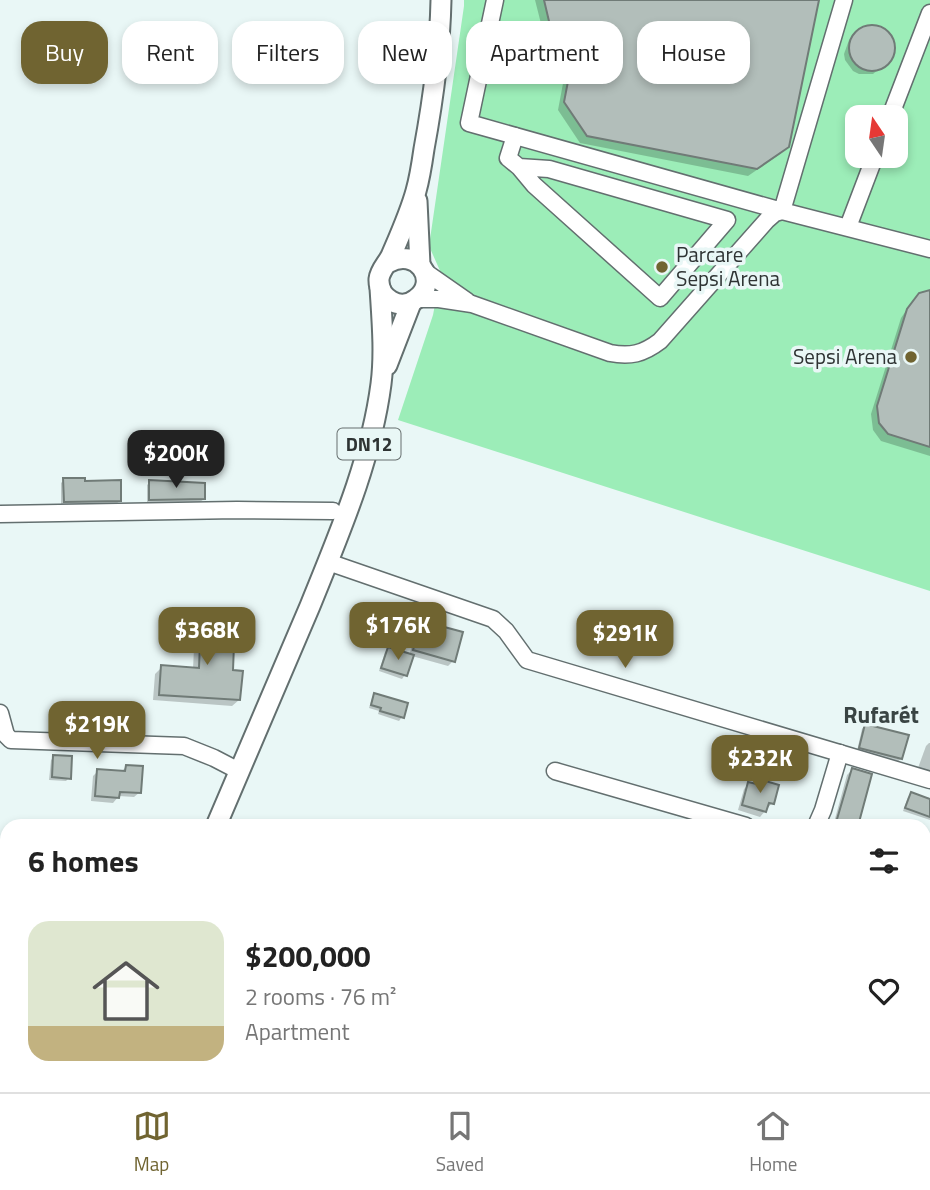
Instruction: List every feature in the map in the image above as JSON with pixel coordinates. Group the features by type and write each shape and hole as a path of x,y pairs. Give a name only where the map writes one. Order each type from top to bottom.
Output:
{"main road":[{"path":"416,190 425,286 423,293 415,301 396,303 384,295 380,288 380,273 397,241 416,190 430,119 439,50 441,0"},
{"path":"387,262 400,257 407,258 414,260 422,268"},
{"name":"DN12","path":"380,288 383,323 381,382"},
{"name":"DN12","path":"219,819 328,562 342,507 368,448 381,382 401,324 415,301"}],"street":[{"path":"495,0 469,123 782,211 930,249"},
{"path":"782,211 844,0"},
{"path":"895,105 930,13"},
{"path":"514,136 508,158 660,298 727,220 549,169 519,167"},
{"path":"848,228 871,168"},
{"path":"415,301 439,299 472,304 610,353 636,355 660,341 767,220 782,211"},
{"path":"422,268 472,304"},
{"path":"0,514 342,507"},
{"path":"328,562 493,619 506,631 527,660 930,780"},
{"path":"0,713 10,740 184,746 239,771"},
{"path":"819,819 840,753"},
{"path":"555,771 722,819"}],"green space":[{"path":"464,0 930,0 930,591 398,420 433,315 441,273 429,246"}],"building":[{"path":"544,0 819,0 789,147 757,169 587,136 564,102 567,84 623,84 623,21 549,21"},
{"path":"872,25 889,31 895,48 889,65 872,71 855,65 849,48 855,31"},
{"name":"Sepsi Arena","path":"930,290 930,447 888,434 879,423 877,406 907,309 919,293"},
{"path":"63,478 85,478 85,481 121,480 121,501 64,502"},
{"path":"149,480 205,483 205,499 149,500"},
{"path":"201,618 235,620 233,670 243,671 240,700 159,695 161,665 199,668"},
{"path":"422,621 463,632 455,662 413,650"},
{"path":"388,647 414,655 407,676 381,668"},
{"path":"374,693 408,703 404,718 380,711 381,708 371,705"},
{"path":"865,724 909,735 902,759 859,748"},
{"path":"53,755 72,756 71,779 52,777"},
{"path":"126,765 143,766 141,793 120,792 119,798 95,796 97,769 125,771"},
{"path":"852,768 872,774 860,819 837,819"},
{"path":"762,780 779,785 774,804 769,803 766,812 742,805 748,782 761,785"},
{"path":"911,792 930,799 930,817 905,808"}],"place":[{"name":"Parcare Sepsi Arena","path":"662,267"},
{"name":"Sepsi Arena","path":"911,357"}],"district":[{"name":"Rufarét","path":"881,715"}]}
